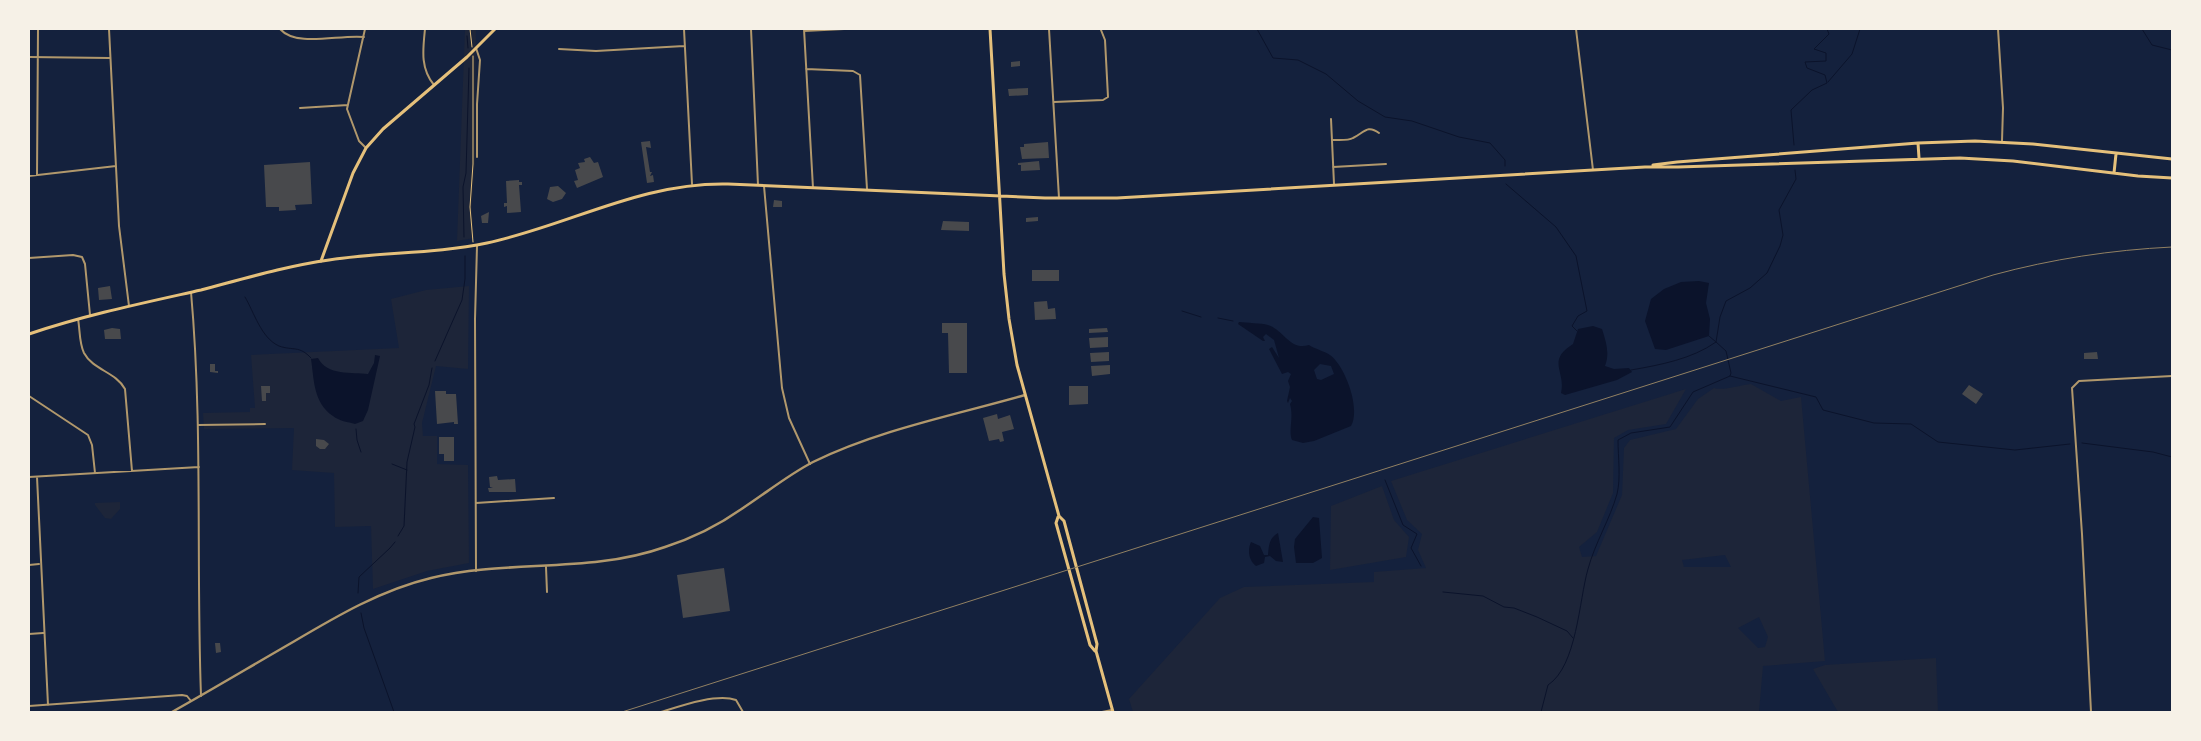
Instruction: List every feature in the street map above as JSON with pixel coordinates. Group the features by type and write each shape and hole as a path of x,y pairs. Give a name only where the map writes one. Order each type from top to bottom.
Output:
{"main road":[{"path":"321,261 353,173 366,148 383,129 476,48 495,29"},
{"path":"990,29 1007,307 1014,351 1058,516 1056,523 1090,645 1096,651 1112,711"},
{"path":"1645,167 1677,162 1918,143 2002,141 2116,154 2172,158"},
{"path":"1918,143 1919,158"},
{"path":"2114,173 2116,154"},
{"path":"29,334 90,315 321,261 477,245 516,236 641,194 692,184 758,185 1059,198 1176,196 1645,167 1919,158 2000,160 2172,178"},
{"path":"1058,516 1064,521 1077,567 1098,644 1096,651"}],"street":[{"path":"37,175 38,29"},
{"path":"109,29 119,226 129,306"},
{"path":"280,29 292,38 364,37"},
{"path":"366,29 348,105 349,119 361,143 366,148"},
{"path":"425,29 423,60 427,75 434,85"},
{"path":"684,29 692,184"},
{"path":"750,29 758,185"},
{"path":"812,188 804,30 844,29"},
{"path":"1049,29 1059,198"},
{"path":"1576,29 1593,170"},
{"path":"1998,29 2004,108 2002,141"},
{"path":"1054,102 1103,100 1108,97 1105,40 1101,30"},
{"path":"559,49 593,51 684,46"},
{"path":"476,48 480,58 477,104 477,157"},
{"path":"29,57 110,58"},
{"path":"806,69 858,73 862,78 867,191"},
{"path":"300,108 348,105"},
{"path":"1331,119 1334,186"},
{"path":"1332,140 1351,139 1367,129 1379,133"},
{"path":"1333,167 1386,164"},
{"path":"29,176 116,166"},
{"path":"764,186 782,388 789,418 810,464"},
{"path":"476,571 475,313 477,245"},
{"path":"29,258 73,255 82,257 85,264 90,315"},
{"path":"191,292 200,467 198,609 201,696"},
{"path":"78,318 84,354 94,364 119,380 125,389 132,471"},
{"path":"2091,712 2082,524 2072,388 2079,381 2172,376"},
{"path":"172,712 369,600 426,580 476,571 618,560 674,544 727,518 810,464 870,439 1025,395"},
{"path":"29,396 88,435 92,445 95,473"},
{"path":"198,425 265,424"},
{"path":"29,477 200,467"},
{"path":"37,477 43,633 48,705"},
{"path":"476,504 554,498"},
{"path":"29,565 40,564"},
{"path":"546,567 547,592"},
{"path":"29,634 43,633"},
{"path":"29,706 182,696 187,696 191,701"},
{"path":"661,712 694,703 728,698 737,702 743,712"},
{"path":"1102,712 1112,711"}],"path":[{"path":"470,29 472,44"},
{"path":"472,239 470,207 473,164 473,60"}],"shaded area":[{"path":"465,29 476,29 475,165 472,207 474,238 457,241"},
{"path":"1699,281 1709,283 1706,303 1710,319 1709,336 1666,350 1655,349 1645,321 1651,299 1664,289 1681,282"},
{"path":"469,286 468,369 436,366 422,423 423,436 437,436 437,464 468,465 469,563 427,571 373,589 371,526 335,527 334,473 292,470 294,428 204,429 203,413 250,412 250,408 255,408 251,355 399,348 391,299 426,290"},
{"path":"1239,322 1268,325 1292,343 1302,346 1309,345 1336,360 1346,378 1353,399 1354,418 1351,426 1314,441 1303,443 1292,440 1290,404 1292,401 1290,398 1288,403 1287,401 1290,387 1288,381 1291,374 1288,372 1282,374 1269,349 1272,347 1279,358 1274,340 1266,334 1263,337 1265,341 1263,341 1238,324","holes":["1320,364 1331,366 1334,374 1321,380 1317,379 1314,370"]},
{"path":"1593,326 1602,329 1607,352 1605,366 1614,369 1629,368 1632,372 1617,380 1565,395 1561,393 1560,356 1573,344 1578,329"},
{"path":"375,355 380,356 368,410 363,421 355,424 335,418 326,411 318,397 311,359 318,358 327,368 340,372 368,374 374,363"},
{"path":"1751,384 1781,401 1801,397 1825,661 1763,666 1759,712 1133,712 1129,699 1220,598 1244,587 1374,582 1374,572 1426,568 1418,550 1422,534 1407,520 1391,481 1686,389 1666,424 1628,430 1614,438 1613,493 1597,532 1579,547 1582,557 1596,556 1622,495 1624,448 1630,440 1676,429 1698,399 1714,388","holes":["1725,555 1731,567 1684,567 1682,560","1759,617 1768,637 1765,647 1758,648 1738,628"]},
{"path":"1382,486 1394,520 1409,537 1406,557 1330,570 1331,506"},
{"path":"120,502 120,509 111,519 105,518 95,505 95,503"},
{"path":"1313,517 1319,518 1322,558 1313,563 1296,563 1295,539"},
{"path":"1278,533 1283,562 1276,561 1270,556 1265,557 1264,563 1256,566 1249,555 1251,542 1260,546 1264,555 1268,555 1271,540"},
{"path":"1936,658 1938,712 1838,712 1813,669 1825,665"}],"building":[{"path":"1020,61 1020,66 1011,67 1011,62"},
{"path":"1028,88 1028,95 1009,96 1008,89"},
{"path":"650,141 651,148 646,147 650,172 652,172 650,176 653,175 654,182 647,183 641,142"},
{"path":"1048,142 1049,158 1022,159 1020,147 1024,147 1024,144"},
{"path":"590,157 594,163 598,162 603,177 577,188 574,181 578,180 575,170 580,168 578,163 585,162 584,159"},
{"path":"1039,161 1040,170 1021,171 1021,165 1018,165 1018,163"},
{"path":"310,162 312,204 295,205 296,210 279,211 279,207 266,207 264,165"},
{"path":"519,180 519,182 522,182 522,185 519,185 521,212 507,213 507,206 504,207 504,203 507,203 506,181"},
{"path":"558,186 566,193 562,199 553,202 547,199 550,187"},
{"path":"774,200 782,201 782,207 773,207"},
{"path":"489,212 488,223 482,223 481,216"},
{"path":"1038,217 1038,221 1026,222 1026,218"},
{"path":"943,221 969,222 969,231 941,230"},
{"path":"1032,270 1059,270 1059,281 1032,281"},
{"path":"110,286 112,299 99,300 98,288"},
{"path":"1047,301 1048,309 1055,308 1056,319 1035,320 1034,302"},
{"path":"942,323 967,323 967,373 949,373 948,333 942,333"},
{"path":"1107,328 1108,332 1089,333 1089,329"},
{"path":"120,329 121,339 105,339 104,330"},
{"path":"1108,337 1108,347 1090,348 1089,338"},
{"path":"1109,352 1109,361 1091,362 1090,353"},
{"path":"2097,352 2098,359 2084,359 2084,353"},
{"path":"210,364 215,364 215,371 218,371 218,373 210,372"},
{"path":"1110,365 1110,374 1092,376 1091,366"},
{"path":"1969,385 1983,394 1976,404 1962,394"},
{"path":"261,386 270,386 270,393 266,393 266,401 262,401"},
{"path":"1069,386 1088,386 1088,404 1069,405"},
{"path":"435,391 446,391 446,394 456,394 458,424 454,424 454,422 437,424"},
{"path":"997,414 998,419 1010,415 1014,429 1002,432 1004,441 1000,442 999,439 989,441 983,418"},
{"path":"439,437 454,437 454,461 444,461 444,454 439,454"},
{"path":"316,439 324,440 329,444 325,449 320,449 316,446"},
{"path":"497,476 498,480 515,479 516,492 489,492 488,488 493,488 490,487 489,477"},
{"path":"724,568 730,611 683,618 677,575"},
{"path":"215,643 220,643 221,652 216,653"}],"waterway":[{"path":"1257,29 1273,58 1298,60 1326,74 1358,101 1385,117 1412,121 1459,137 1490,143 1505,160 1505,166"},
{"path":"1794,145 1791,110 1812,90 1827,83 1825,75 1807,68 1805,62 1826,61 1826,53 1814,49 1829,34 1827,29"},
{"path":"1828,82 1852,54 1860,29"},
{"path":"2142,29 2152,45 2172,50"},
{"path":"467,36 468,48"},
{"path":"464,237 463,187 466,173 469,68"},
{"path":"1709,336 1716,342 1720,317 1726,301 1750,288 1767,273 1780,246 1783,235 1779,210 1796,179 1795,170"},
{"path":"1506,184 1556,227 1576,256 1587,311 1578,316 1572,326 1577,331"},
{"path":"435,361 462,300 465,279 465,256"},
{"path":"245,297 267,337 279,346 303,351 311,358"},
{"path":"1182,311 1201,317"},
{"path":"1218,318 1233,321"},
{"path":"1541,712 1548,685 1558,676 1571,648 1588,569 1617,494 1619,474 1618,440 1631,433 1670,427 1693,392 1730,376 1731,373 1726,351 1716,342 1686,357 1631,370"},
{"path":"398,536 404,526 407,462 415,427 414,424 429,385 432,368"},
{"path":"1730,376 1816,397 1823,410 1874,423 1911,424 1938,442 2015,450 2070,444"},
{"path":"356,429 361,452"},
{"path":"2082,443 2153,452 2172,457"},
{"path":"392,464 407,470"},
{"path":"1385,480 1403,525 1417,534 1411,548 1421,566"},
{"path":"358,593 359,577 395,542"},
{"path":"1443,592 1483,596 1504,607 1514,608 1537,617 1567,631 1573,638"},
{"path":"361,613 364,628 394,712"}],"railway":[{"path":"622,712 1993,275 2037,264 2082,256 2172,247"}]}
